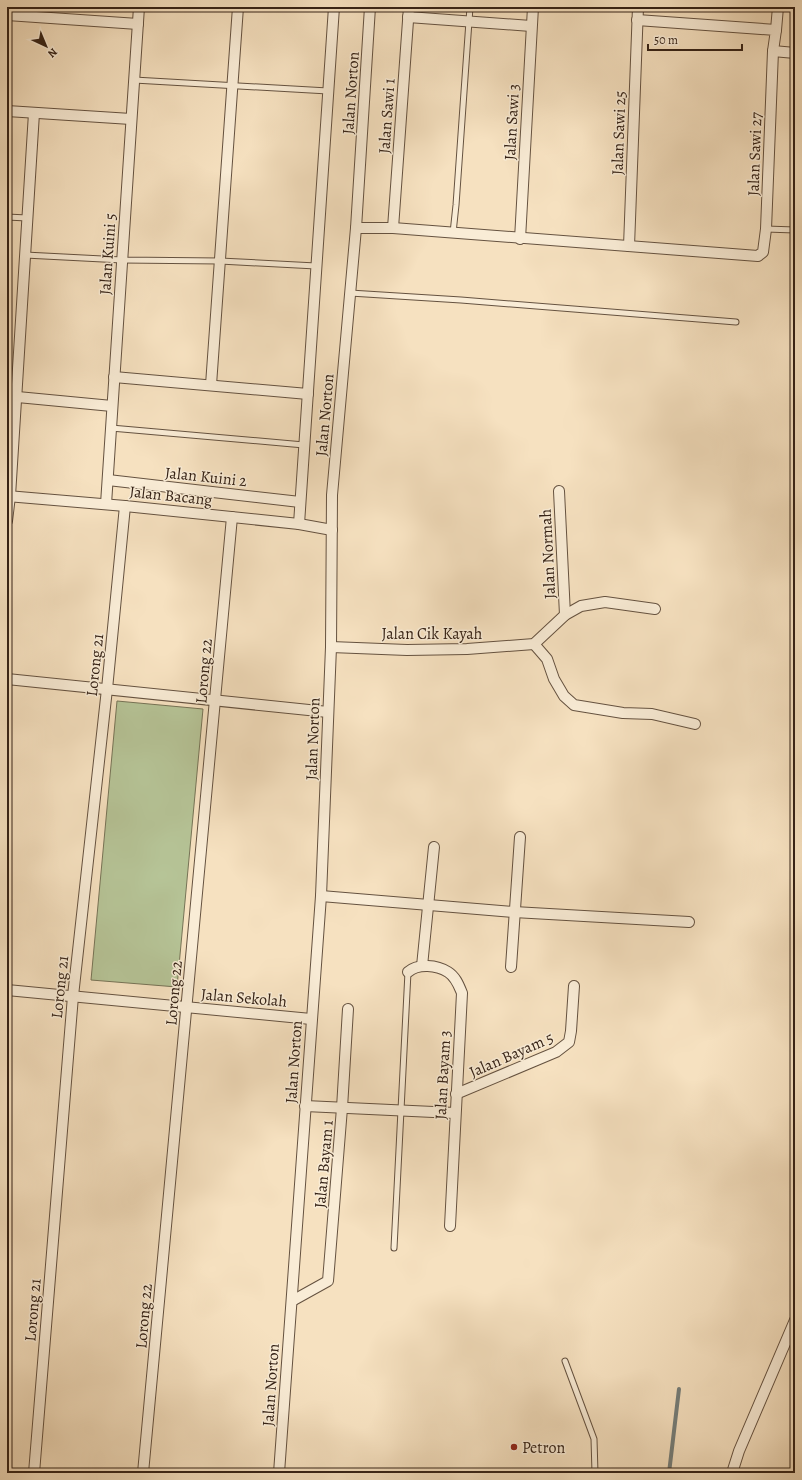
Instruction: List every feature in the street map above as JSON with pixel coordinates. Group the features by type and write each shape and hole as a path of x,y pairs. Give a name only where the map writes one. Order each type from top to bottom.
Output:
{"street":[{"name":"Jalan Kuini 5","path":"106,504 139,7"},
{"path":"211,385 238,7"},
{"path":"299,524 334,7"},
{"name":"Jalan Norton","path":"279,1473 321,896 331,646 332,495 356,228 370,7"},
{"name":"Jalan Sawi 3","path":"520,239 533,7"},
{"name":"Jalan Sawi 25","path":"629,246 638,7"},
{"name":"Jalan Sawi 27","path":"629,246 758,256 763,252 766,229 773,51 778,7"},
{"path":"408,12 468,21 531,26"},
{"name":"Jalan Sawi 1","path":"393,228 408,12"},
{"path":"7,16 138,24"},
{"path":"637,20 776,30"},
{"path":"773,51 795,52"},
{"path":"7,111 131,120"},
{"path":"7,521 12,396 28,218 34,113"},
{"path":"356,228 393,228 520,239 629,246"},
{"path":"114,377 308,394"},
{"path":"12,396 112,406"},
{"name":"Jalan Kuini 2","path":"108,480 300,502"},
{"name":"Jalan Normah","path":"559,491 564,615"},
{"name":"Jalan Bacang","path":"8,496 106,504 299,524 332,530"},
{"name":"Lorong 21","path":"34,1473 73,996 107,689 125,506"},
{"name":"Lorong 22","path":"143,1473 232,517"},
{"path":"655,609 605,602 581,606 564,615 534,644 547,659 554,679 564,696 574,705 622,713 652,714 695,724"},
{"name":"Jalan Cik Kayah","path":"331,646 407,650 467,649 534,644"},
{"path":"7,679 328,712"},
{"path":"511,967 520,837"},
{"path":"408,972 414,967 422,966 434,847"},
{"path":"321,896 514,912 690,922"},
{"name":"Jalan Bayam 3","path":"422,966 436,967 449,972 458,982 462,994 450,1226"},
{"name":"Jalan Bayam 5","path":"456,1094 556,1052 569,1042 574,986"},
{"name":"Jalan Sekolah","path":"7,990 311,1018"},
{"name":"Jalan Bayam 1","path":"292,1301 328,1281 342,1108 348,1009"},
{"path":"305,1106 455,1113"},
{"path":"732,1473 739,1451 795,1320"}],"lane":[{"path":"453,233 470,7"},
{"path":"134,80 328,91"},
{"path":"7,217 28,218"},
{"path":"766,229 795,230"},
{"path":"25,255 122,260 220,261 316,266"},
{"path":"350,293 461,300 736,322"},
{"path":"111,428 304,445"},
{"path":"394,1248 408,972"},
{"path":"565,1361 594,1439 594,1473"}],"green space":[{"path":"117,701 203,709 177,987 91,980"}],"waterway":[{"path":"669,1473 679,1389"}],"place":[{"name":"Petron","path":"514,1447"}]}
